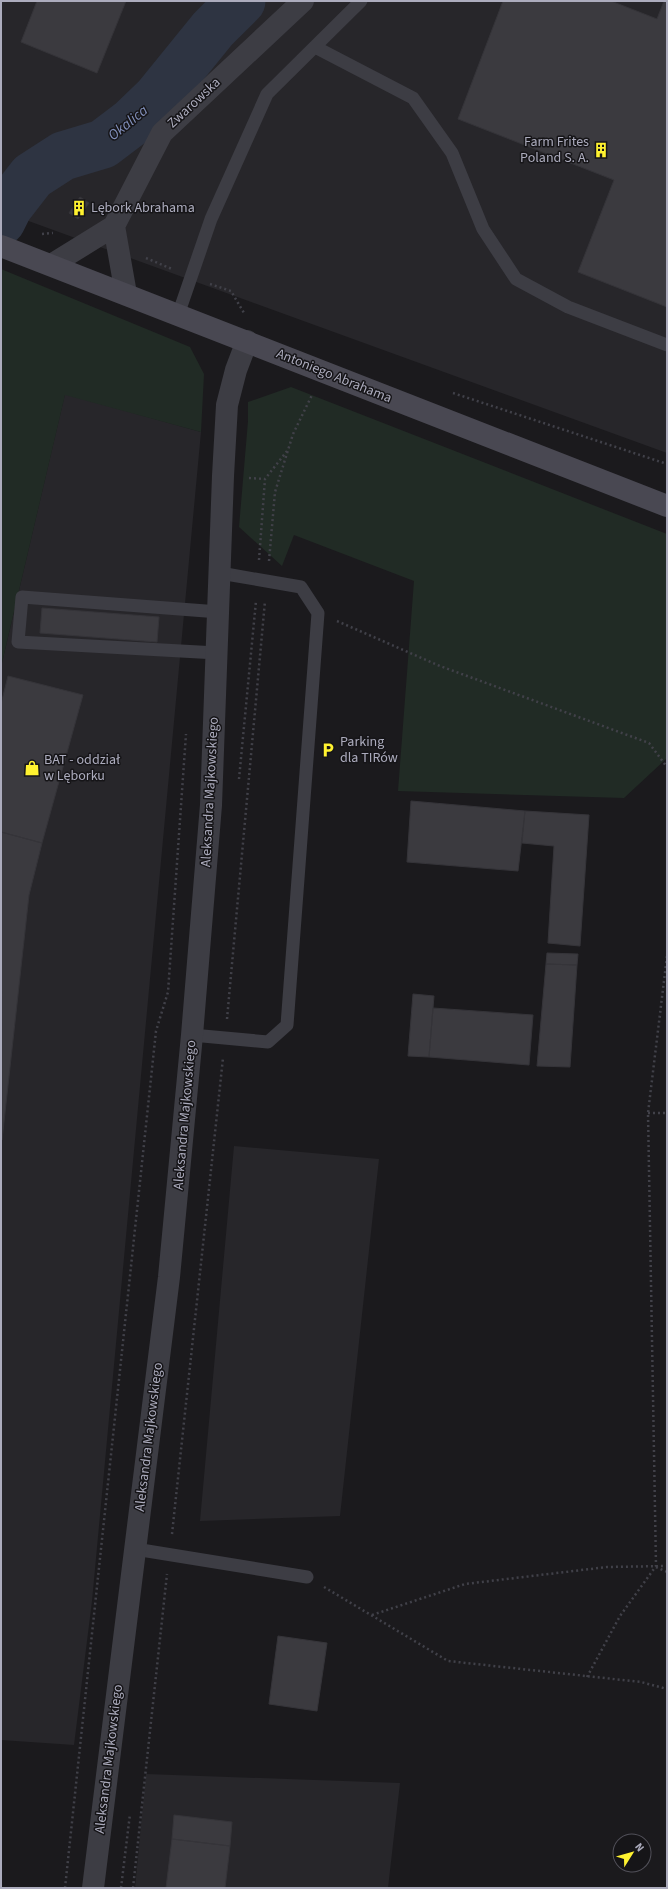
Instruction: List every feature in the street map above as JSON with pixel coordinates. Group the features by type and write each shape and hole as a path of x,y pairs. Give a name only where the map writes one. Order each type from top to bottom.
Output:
{"main road":[{"name":"Antoniego Abrahama","path":"1,246 667,506"}],"street":[{"name":"Zwarowska","path":"114,226 162,133 303,1"},
{"path":"51,265 114,226 126,294"},
{"name":"Aleksandra Majkowskiego","path":"93,1888 169,1277 192,1034 211,805 227,405 236,370 247,341"}],"lane":[{"path":"178,315 211,220 267,94 361,1"},
{"path":"315,47 413,98 452,153 483,229 516,279 568,307 667,345"},
{"path":"192,1034 268,1042 287,1025 318,613 301,587 220,573"},
{"path":"217,653 18,642 22,597 219,612"},
{"path":"135,1549 307,1577"}],"path":[{"path":"191,277 230,291 248,318"},
{"path":"133,1888 225,1038 275,492 285,464 287,450 293,434 324,372"},
{"path":"450,392 667,464"},
{"path":"223,476 265,479"},
{"path":"318,613 440,666 649,743 667,767"},
{"path":"64,1888 156,1031 168,992 187,730"},
{"path":"587,1677 620,1616 656,1566 648,1113 667,956"},
{"path":"648,1113 667,1113"},
{"path":"656,1566 667,1572"},
{"path":"371,1615 465,1584 607,1567 667,1566"},
{"path":"307,1577 448,1661 641,1682 667,1689"}],"shaded area":[{"path":"1,1 667,1 667,453 1,211"},
{"path":"1,269 190,347 204,374 201,432 65,395 1,667"},
{"path":"291,387 667,534 667,758 624,798 398,791 414,581 294,535 282,566 239,527 248,421 248,402"},
{"path":"65,394 201,432 92,1601 74,1745 1,1740 1,667"},
{"path":"234,1146 379,1159 340,1516 200,1521"},
{"path":"146,1774 400,1783 388,1888 135,1888"}],"building":[{"path":"37,1 126,1 97,73 21,42"},
{"name":"Farm Frites Poland S. A.","path":"503,1 611,1 657,19 664,1 667,1 667,307 578,272 614,180 458,119"},
{"name":"Lębork Abrahama","path":"80,197 89,203 78,219 69,213"},
{"path":"42,608 159,617 157,642 40,633"},
{"name":"BAT - oddział w Lęborku","path":"8,676 83,695 42,843 1,832 1,704"},
{"path":"411,801 525,811 518,871 407,862"},
{"path":"525,811 589,815 580,946 548,943 554,846 522,843"},
{"path":"1,832 42,843 29,895 2,1140"},
{"path":"547,953 578,954 577,965 546,964"},
{"path":"546,964 577,965 570,1067 537,1066"},
{"path":"413,994 434,996 429,1057 408,1056"},
{"path":"433,1008 533,1015 529,1065 429,1057"},
{"path":"278,1636 327,1643 317,1711 269,1704"},
{"path":"174,1815 232,1822 230,1846 172,1839"},
{"path":"172,1839 230,1846 225,1888 166,1888"}],"waterway":[{"name":"Okalica","path":"1,221 8,207 32,176 63,156 103,144 132,122 157,98 213,29 241,1"}],"place":[{"name":"Farm Frites Poland S. A.","path":"601,150"},
{"name":"Lębork Abrahama","path":"79,208"},
{"name":"Parking dla TIRów","path":"328,750"},
{"name":"BAT - oddział w Lęborku","path":"32,768"}]}
